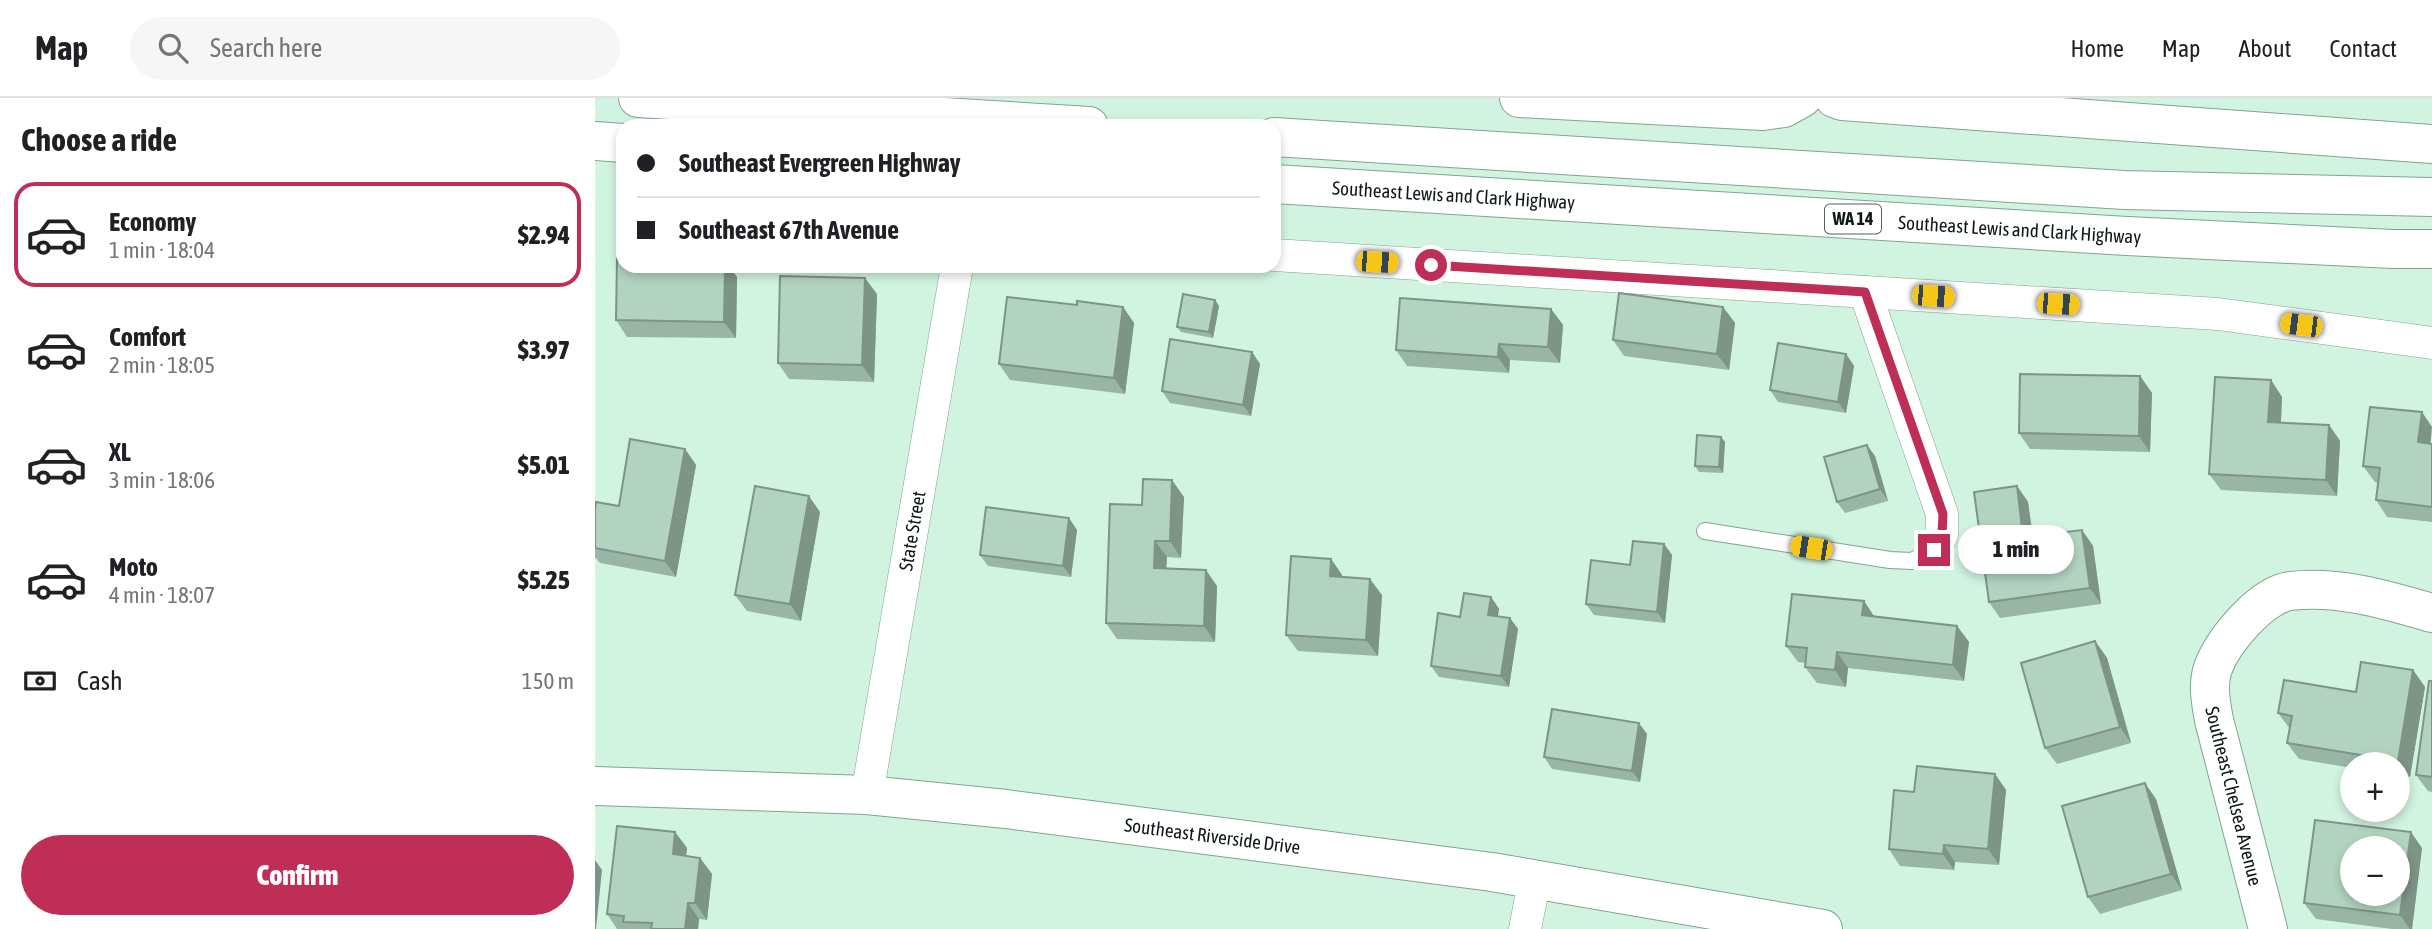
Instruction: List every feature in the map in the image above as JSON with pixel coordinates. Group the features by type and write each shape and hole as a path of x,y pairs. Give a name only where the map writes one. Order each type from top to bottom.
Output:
{"main road":[{"path":"638,98 976,119"},
{"path":"1520,98 1763,111 1784,108 1802,98"},
{"path":"1834,98 1842,101 2432,144"},
{"path":"1281,137 2124,190 2432,197"},
{"path":"595,141 616,142"},
{"name":"Southeast Lewis and Clark Highway","path":"1281,184 2113,235 2379,248 2432,248"},
{"name":"Southeast Chelsea Avenue","path":"2268,929 2214,720 2209,695 2212,669 2231,634 2260,606 2287,591 2336,591 2390,601 2432,613"},
{"name":"Southeast Riverside Drive","path":"595,786 867,795 1189,831 1535,878 1823,929"}],"street":[{"path":"1281,255 2218,314 2432,343"},
{"name":"State Street","path":"867,795 956,273"},
{"path":"1865,292 1943,514 1942,535 1934,550"},
{"path":"1525,929 1535,878"}],"lane":[{"path":"1705,531 1890,560 1912,561 1934,550"}],"building":[{"path":"617,273 725,273 724,322 616,320"},
{"path":"780,276 865,278 862,365 778,363"},
{"path":"1619,293 1723,307 1717,354 1613,340"},
{"path":"1183,294 1215,300 1209,332 1177,327"},
{"path":"1007,297 1123,307 1114,378 999,364"},
{"path":"1400,298 1551,309 1548,347 1499,344 1498,357 1396,350"},
{"path":"1170,339 1252,352 1243,405 1162,391"},
{"path":"1778,343 1846,354 1838,402 1770,390"},
{"path":"2020,374 2140,376 2139,436 2019,433"},
{"path":"2215,377 2271,380 2268,422 2329,425 2326,480 2209,474"},
{"path":"2370,407 2422,412 2418,442 2432,444 2432,507 2376,500 2380,468 2363,466"},
{"path":"1697,435 1721,437 1719,467 1695,466"},
{"path":"630,439 685,449 665,561 595,548 596,502 619,506"},
{"path":"1867,445 1880,489 1837,502 1824,457"},
{"path":"1143,479 1172,480 1170,541 1155,541 1154,568 1206,570 1204,626 1106,623 1110,504 1142,505"},
{"path":"755,486 809,496 790,604 735,595"},
{"path":"2017,486 2023,537 2082,530 2090,588 1989,602 1974,492"},
{"path":"986,507 1069,518 1063,566 980,555"},
{"path":"1633,541 1664,544 1657,612 1586,604 1591,560 1630,565"},
{"path":"1291,556 1331,559 1330,576 1370,579 1366,640 1286,635"},
{"path":"1464,593 1491,597 1488,615 1510,618 1501,676 1431,666 1438,613 1460,617"},
{"path":"1792,594 1864,601 1862,615 1957,626 1953,665 1837,652 1835,670 1805,667 1807,648 1786,646"},
{"path":"2095,641 2120,727 2045,748 2021,663"},
{"path":"2361,662 2413,670 2399,752 2342,752 2287,743 2292,716 2278,713 2284,680 2356,692"},
{"path":"2429,681 2432,681 2432,777 2416,775"},
{"path":"1552,709 1639,723 1632,771 1544,757"},
{"path":"1917,766 1995,774 1988,849 1944,845 1943,854 1889,849 1894,790 1914,792"},
{"path":"2145,783 2171,874 2088,897 2062,806"},
{"path":"2315,820 2411,832 2410,840 2410,836 2340,836 2340,906 2401,906 2400,915 2304,903"},
{"path":"617,826 675,832 673,854 700,858 695,903 688,903 685,929 651,929 652,923 623,922 624,916 607,914"}],"route":[{"path":"1431,265 1865,292 1943,514 1942,535 1934,550"}]}
